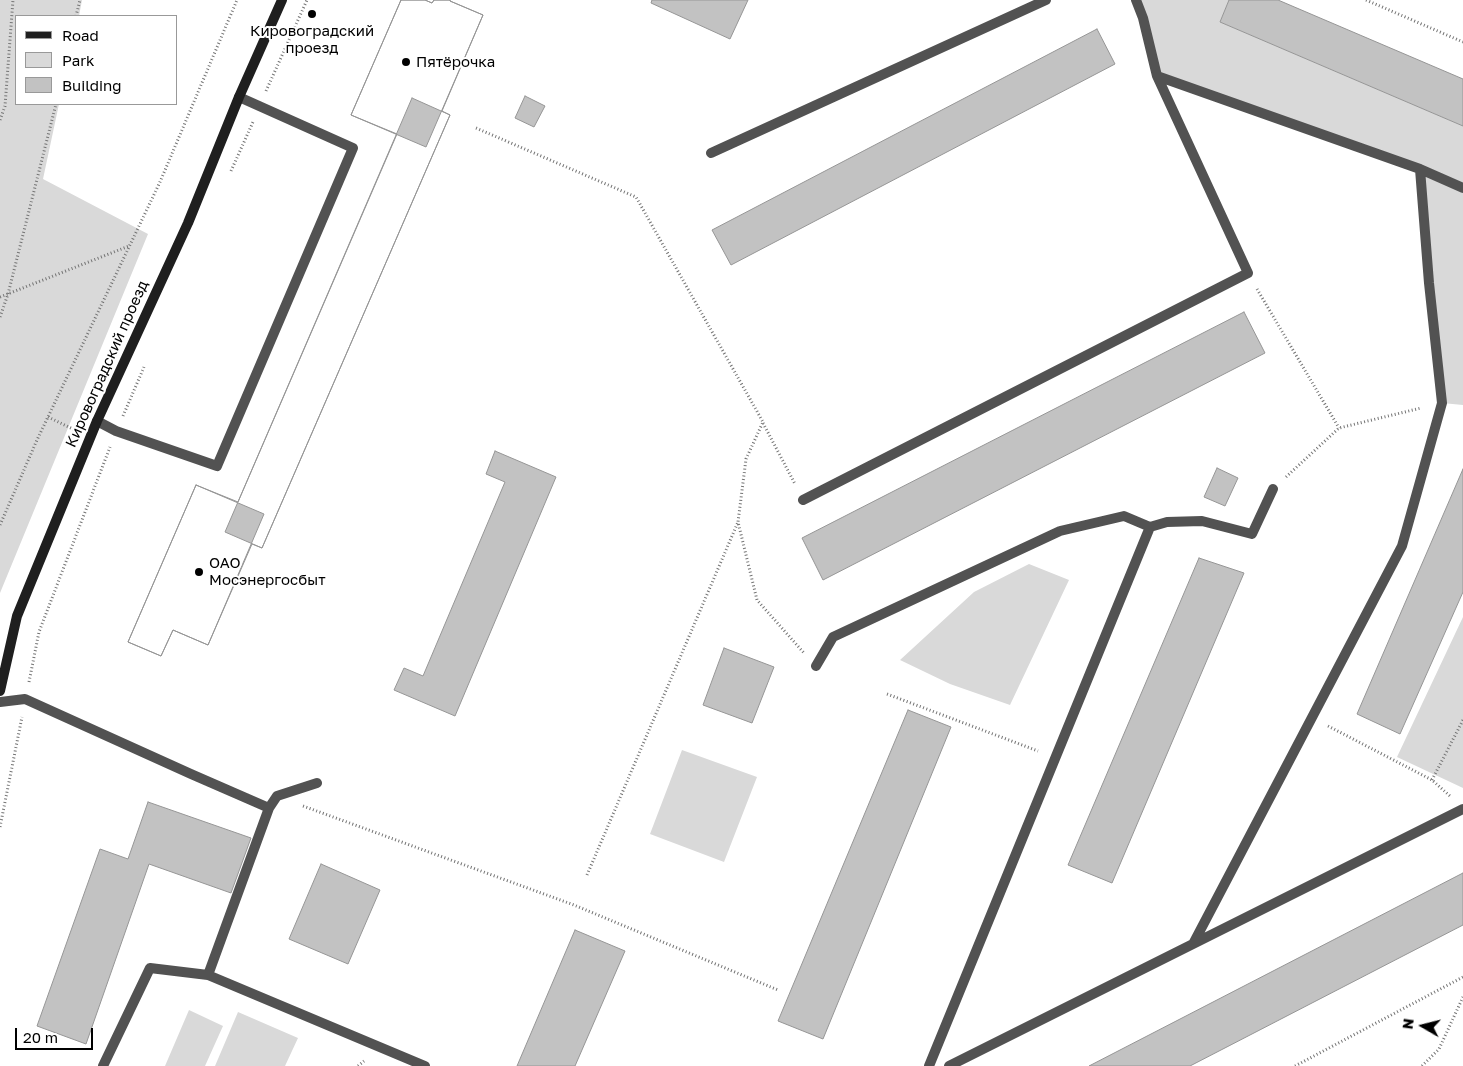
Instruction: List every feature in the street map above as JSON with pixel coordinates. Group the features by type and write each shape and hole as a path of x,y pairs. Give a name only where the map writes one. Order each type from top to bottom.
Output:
{"street":[{"name":"Кировоградский проезд","path":"0,691 17,616 97,421 188,223 239,97 282,0"}],"lane":[{"path":"711,153 1046,0"},
{"path":"803,500 1248,273 1157,76 1143,18 1136,0"},
{"path":"1157,76 1420,169 1463,188"},
{"path":"97,421 116,431 217,466 353,148 239,97"},
{"path":"1193,944 1402,546 1442,403 1429,283 1420,169"},
{"path":"816,666 834,637 1060,531 1124,516 1150,527 1167,522 1202,521 1252,534 1273,490"},
{"path":"929,1066 1150,527"},
{"path":"0,702 25,699 269,808"},
{"path":"208,975 269,808 277,796 317,783"},
{"path":"949,1066 1463,809"},
{"path":"102,1066 150,968 208,975 425,1066"}],"path":[{"path":"0,120 5,106 13,0"},
{"path":"76,15 80,0"},
{"path":"0,525 37,440 160,182 238,0"},
{"path":"228,179 307,0"},
{"path":"1366,0 1463,42"},
{"path":"0,317 8,294 56,105"},
{"path":"476,128 636,197 762,422 803,500"},
{"path":"0,297 129,246"},
{"path":"1248,273 1340,428"},
{"path":"0,827 39,632 116,431 148,359"},
{"path":"1273,490 1340,428 1442,403"},
{"path":"587,875 738,522 746,460 762,422"},
{"path":"738,522 757,600 816,666"},
{"path":"887,694 1056,758"},
{"path":"1312,718 1432,780 1450,796"},
{"path":"1432,780 1463,720"},
{"path":"320,813 574,905 778,990"},
{"path":"1295,1066 1463,978"},
{"path":"1422,1066 1439,1049 1463,997"}],"green space":[{"path":"0,0 82,0 79,15 15,15 15,105 59,105 43,179 148,234 0,593"},
{"path":"1136,0 1229,0 1220,22 1463,126 1463,405 1442,403 1420,169 1157,76"},
{"path":"1029,564 1069,580 1010,705 950,684 900,660 974,592"},
{"path":"1463,617 1463,788 1397,757"},
{"path":"682,750 757,777 724,862 650,834"},
{"path":"189,1010 223,1026 205,1066 165,1066"},
{"path":"238,1012 298,1038 285,1066 215,1066"}],"building":[{"path":"401,0 425,0 432,3 434,0 450,0 483,15 426,147 351,115"},
{"path":"401,0 425,0 432,3 434,0 450,0 483,15 442,111 450,115 262,548 252,544 208,645 173,630 161,656 128,642 196,485 238,502 397,134 351,115"},
{"path":"652,0 748,0 730,39 651,3"},
{"path":"1229,0 1278,0 1463,79 1463,126 1220,22"},
{"path":"1097,29 1115,64 731,265 712,230"},
{"path":"525,96 545,106 534,127 515,118"},
{"path":"412,98 450,115 262,548 225,532"},
{"path":"1244,312 1265,353 823,580 802,538"},
{"path":"495,451 556,477 455,716 394,690 404,668 423,676 505,482 486,474"},
{"path":"1217,468 1238,478 1225,506 1204,497"},
{"path":"1463,469 1463,592 1400,734 1357,714"},
{"name":"ОАО Мосэнергосбыт","path":"196,485 264,514 208,645 173,630 161,656 128,642"},
{"path":"1199,558 1244,573 1112,883 1068,865"},
{"path":"724,648 774,667 752,723 703,705"},
{"path":"908,710 951,727 823,1039 778,1021"},
{"path":"148,802 251,838 231,893 149,864 86,1044 37,1026 100,849 128,859"},
{"path":"321,864 380,890 348,964 289,939"},
{"path":"1463,873 1463,925 1190,1066 1089,1066"},
{"path":"575,930 625,951 575,1066 517,1066"}],"place":[{"name":"Кировоградский проезд","path":"312,14"},
{"name":"Пятёрочка","path":"406,62"},
{"name":"ОАО Мосэнергосбыт","path":"199,572"}]}
